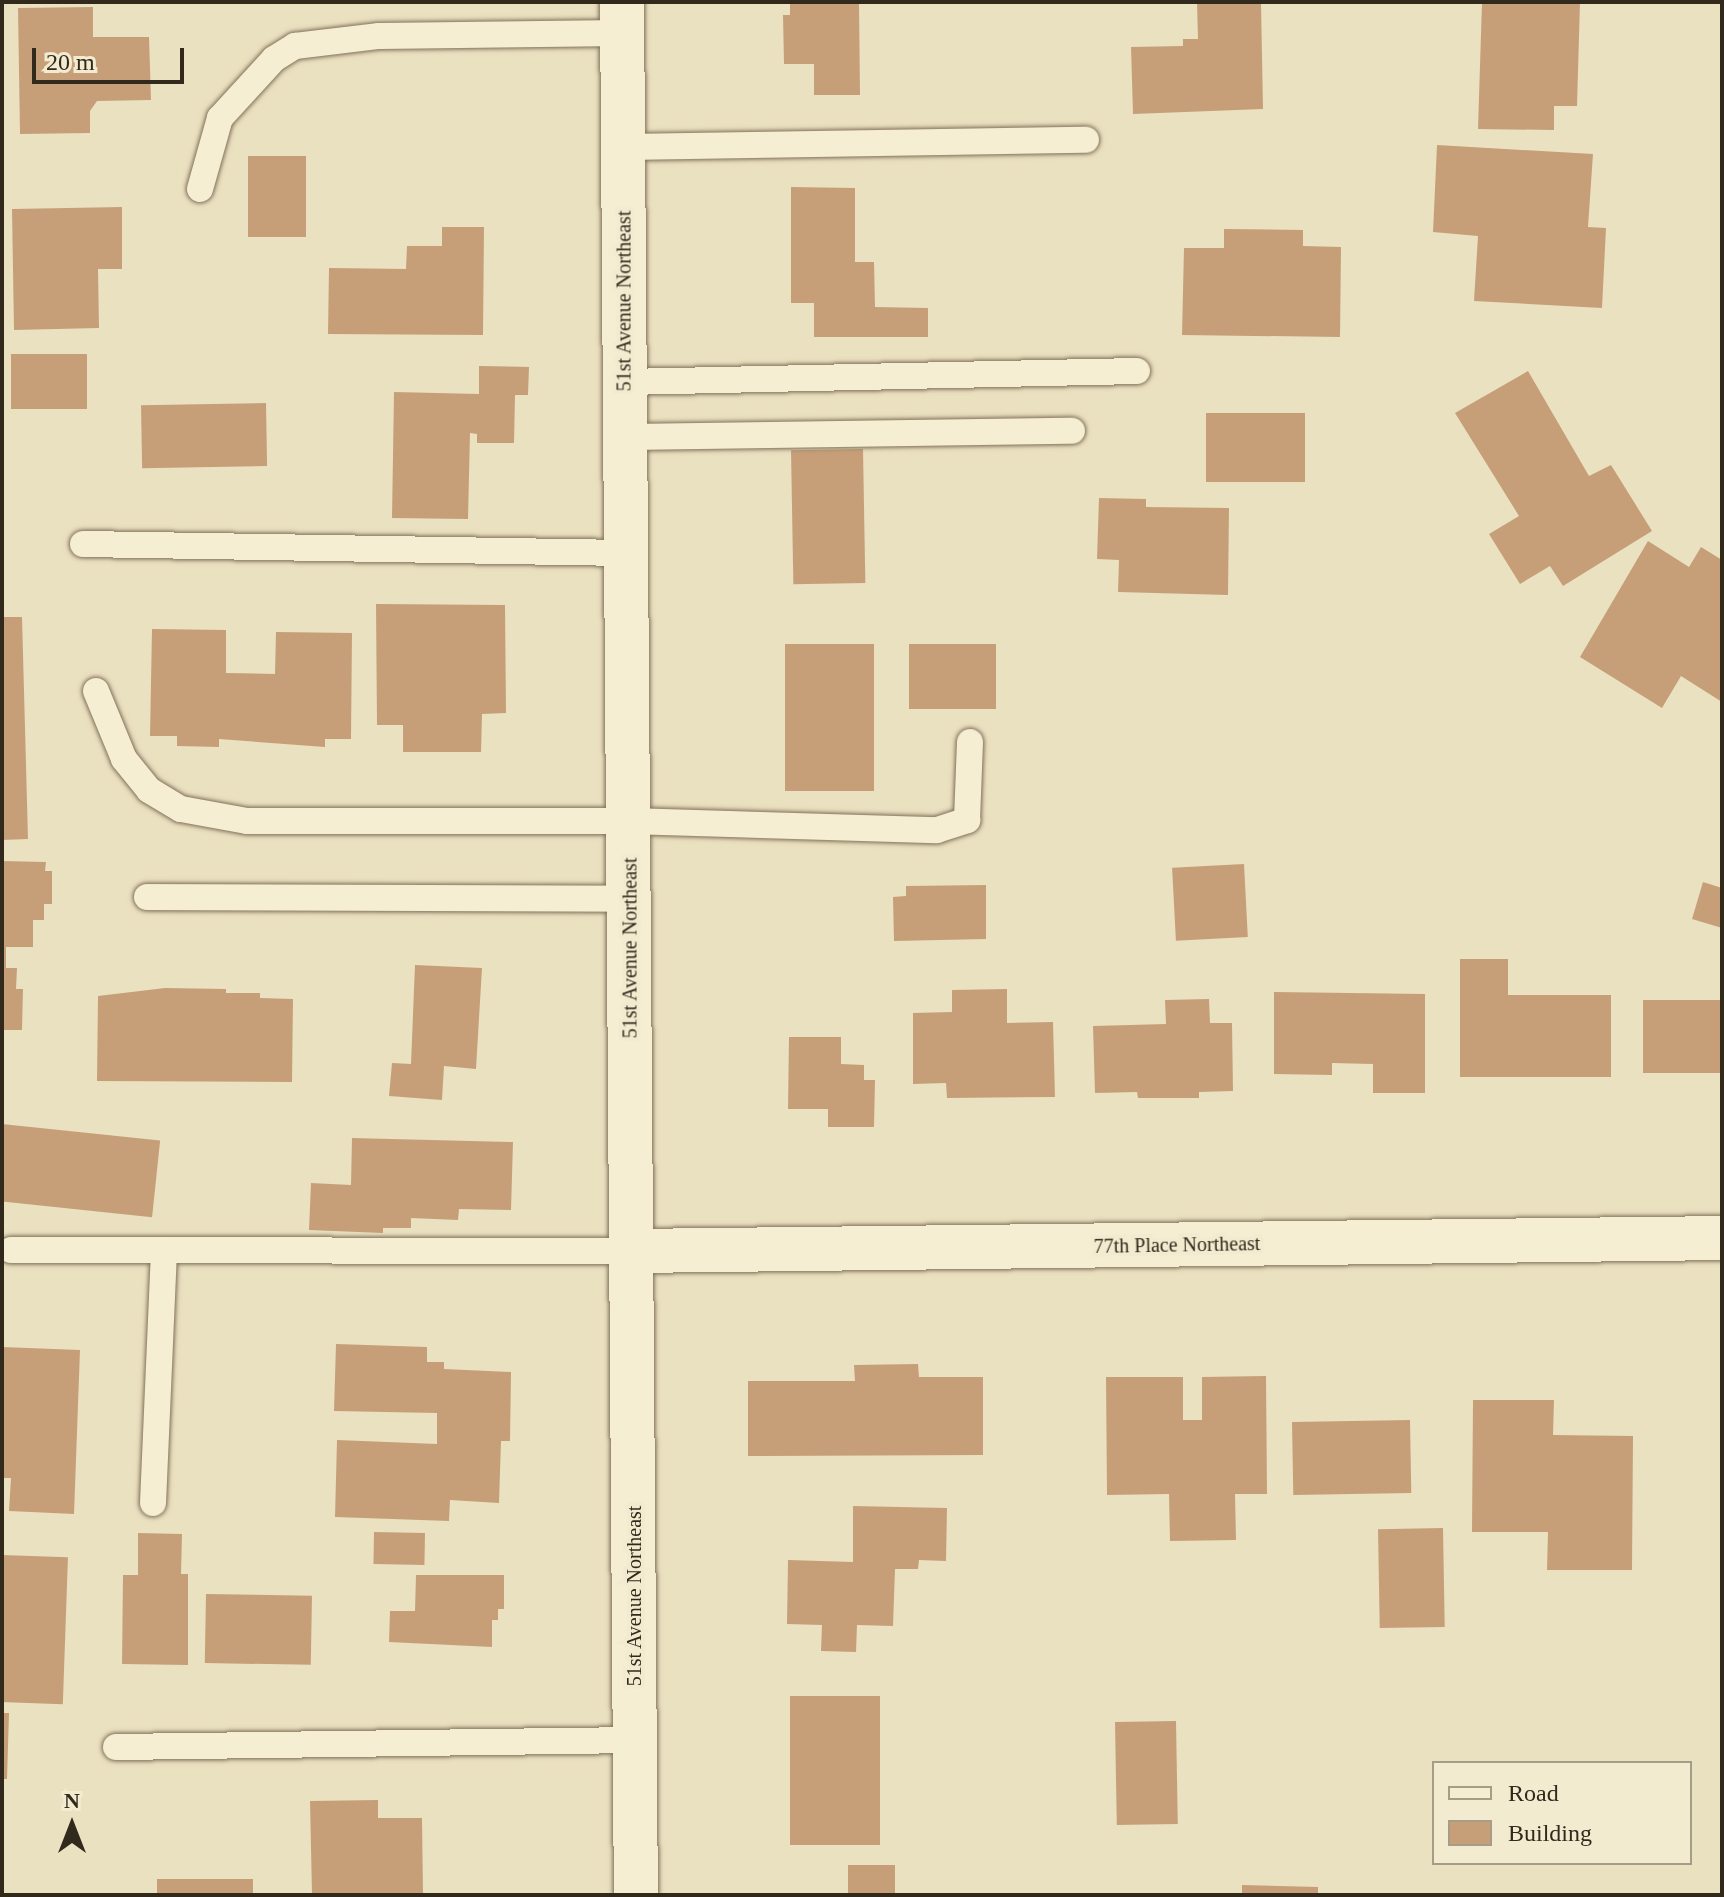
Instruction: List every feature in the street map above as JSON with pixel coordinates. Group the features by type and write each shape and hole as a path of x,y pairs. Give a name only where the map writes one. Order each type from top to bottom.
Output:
{"street":[{"name":"51st Avenue Northeast","path":"622,18 636,1895"},
{"name":"77th Place Northeast","path":"632,1251 1722,1238"}],"lane":[{"path":"200,189 220,118 274,59 295,46 379,36 622,18"},
{"path":"623,147 1086,140"},
{"path":"625,382 1137,371"},
{"path":"625,437 1072,431"},
{"path":"83,544 626,553"},
{"path":"96,691 124,759 149,790 181,809 247,821 629,821 937,830 967,820 970,742"},
{"path":"147,897 629,899"},
{"path":"11,1250 632,1251"},
{"path":"153,1503 164,1250"},
{"path":"116,1747 635,1740"}],"building":[{"path":"790,2 859,2 860,95 814,95 814,64 784,64 783,15 790,15"},
{"path":"1197,2 1261,2 1263,109 1133,114 1131,47 1183,46 1183,39 1198,39"},
{"path":"1482,2 1580,2 1577,106 1554,106 1554,130 1478,129"},
{"path":"93,7 93,37 149,37 151,100 97,101 90,111 90,133 20,134 18,8"},
{"path":"1437,145 1593,154 1588,227 1606,228 1602,308 1474,301 1478,236 1433,232"},
{"path":"248,156 306,156 306,237 248,237"},
{"path":"791,187 855,188 855,262 874,262 875,307 928,308 928,337 814,337 814,303 791,303"},
{"path":"122,207 122,269 98,269 99,328 14,330 12,209"},
{"path":"442,227 484,227 483,335 328,334 329,268 406,269 407,246 442,246"},
{"path":"1224,229 1303,230 1303,246 1341,247 1340,337 1182,335 1184,248 1224,248"},
{"path":"11,354 87,354 87,409 11,409"},
{"path":"479,366 529,367 528,395 515,395 514,443 477,443 477,434 470,433 468,519 392,518 394,392 479,394"},
{"path":"1528,371 1589,476 1611,465 1652,531 1563,586 1550,566 1520,584 1489,534 1519,516 1455,413"},
{"path":"266,403 267,466 142,468 141,405"},
{"path":"1206,413 1305,413 1305,482 1206,482"},
{"path":"863,449 865,583 793,584 791,450"},
{"path":"1099,498 1146,499 1146,507 1229,508 1228,595 1118,592 1119,560 1097,559"},
{"path":"1648,541 1689,567 1701,547 1722,560 1722,702 1681,676 1662,708 1580,657"},
{"path":"376,604 505,605 506,713 482,714 481,752 403,752 403,725 377,725"},
{"path":"2,617 22,617 28,839 2,840"},
{"path":"152,629 226,630 226,673 275,674 276,632 352,633 351,739 325,739 325,747 219,739 219,747 177,746 177,736 150,736"},
{"path":"785,644 874,644 874,791 785,791"},
{"path":"909,644 996,644 996,709 909,709"},
{"path":"2,861 46,862 45,871 52,871 52,904 44,904 44,920 33,920 33,947 6,947 6,968 17,968 16,989 23,989 22,1030 2,1030"},
{"path":"1244,864 1248,937 1176,941 1172,868"},
{"path":"1703,882 1722,888 1722,928 1692,919"},
{"path":"986,885 986,939 894,941 893,897 906,896 906,886"},
{"path":"1460,959 1508,959 1508,995 1611,995 1611,1077 1460,1077"},
{"path":"415,965 482,968 476,1069 444,1066 442,1100 389,1096 392,1063 411,1064"},
{"path":"165,988 226,989 226,993 260,993 260,998 293,999 292,1082 97,1081 98,996"},
{"path":"1007,989 1007,1023 1053,1022 1055,1097 947,1098 946,1083 913,1084 913,1013 952,1012 952,990"},
{"path":"1274,992 1425,994 1425,1093 1373,1093 1373,1064 1332,1063 1332,1075 1274,1074"},
{"path":"1209,999 1210,1023 1232,1023 1233,1091 1199,1092 1199,1098 1138,1098 1137,1092 1095,1093 1093,1026 1166,1024 1165,1000"},
{"path":"1643,1000 1722,1000 1722,1073 1643,1073"},
{"path":"789,1037 841,1037 841,1064 864,1065 864,1080 875,1080 874,1127 828,1127 828,1109 788,1109"},
{"path":"2,1124 160,1141 152,1217 2,1201"},
{"path":"352,1138 513,1142 511,1210 459,1209 458,1220 411,1218 411,1228 383,1228 383,1233 309,1230 311,1183 351,1185"},
{"path":"336,1344 427,1347 427,1362 444,1362 444,1369 511,1372 510,1441 501,1441 499,1503 450,1500 449,1521 335,1517 337,1440 437,1444 437,1413 334,1411"},
{"path":"2,1347 80,1350 74,1514 9,1511 11,1478 2,1478"},
{"path":"918,1364 919,1377 983,1377 983,1455 748,1456 748,1381 855,1381 854,1365"},
{"path":"1266,1376 1267,1494 1235,1494 1236,1540 1170,1541 1169,1494 1107,1495 1106,1377 1183,1377 1183,1420 1202,1420 1202,1377"},
{"path":"1473,1400 1554,1400 1553,1435 1633,1436 1632,1570 1547,1570 1548,1532 1472,1532"},
{"path":"1410,1420 1411,1493 1293,1495 1292,1422"},
{"path":"853,1506 947,1508 946,1561 919,1560 918,1569 895,1569 893,1626 857,1625 856,1652 821,1651 822,1625 787,1624 788,1560 853,1562"},
{"path":"1443,1528 1445,1627 1380,1628 1378,1529"},
{"path":"374,1532 425,1533 424,1565 373,1564"},
{"path":"138,1533 182,1534 181,1574 188,1574 188,1665 122,1664 123,1575 138,1575"},
{"path":"2,1555 68,1557 63,1704 2,1702"},
{"path":"416,1575 504,1575 504,1609 498,1609 498,1620 492,1620 492,1647 389,1642 390,1611 415,1611"},
{"path":"206,1594 312,1596 311,1665 205,1663"},
{"path":"790,1696 880,1696 880,1845 790,1845"},
{"path":"2,1713 9,1713 7,1779 2,1779"},
{"path":"1176,1721 1178,1824 1117,1825 1115,1722"},
{"path":"378,1800 378,1818 422,1818 423,1894 312,1895 310,1801"},
{"path":"848,1865 895,1865 895,1895 848,1895"},
{"path":"157,1879 253,1879 253,1895 157,1895"},
{"path":"1242,1885 1318,1887 1318,1895 1242,1895"}]}
